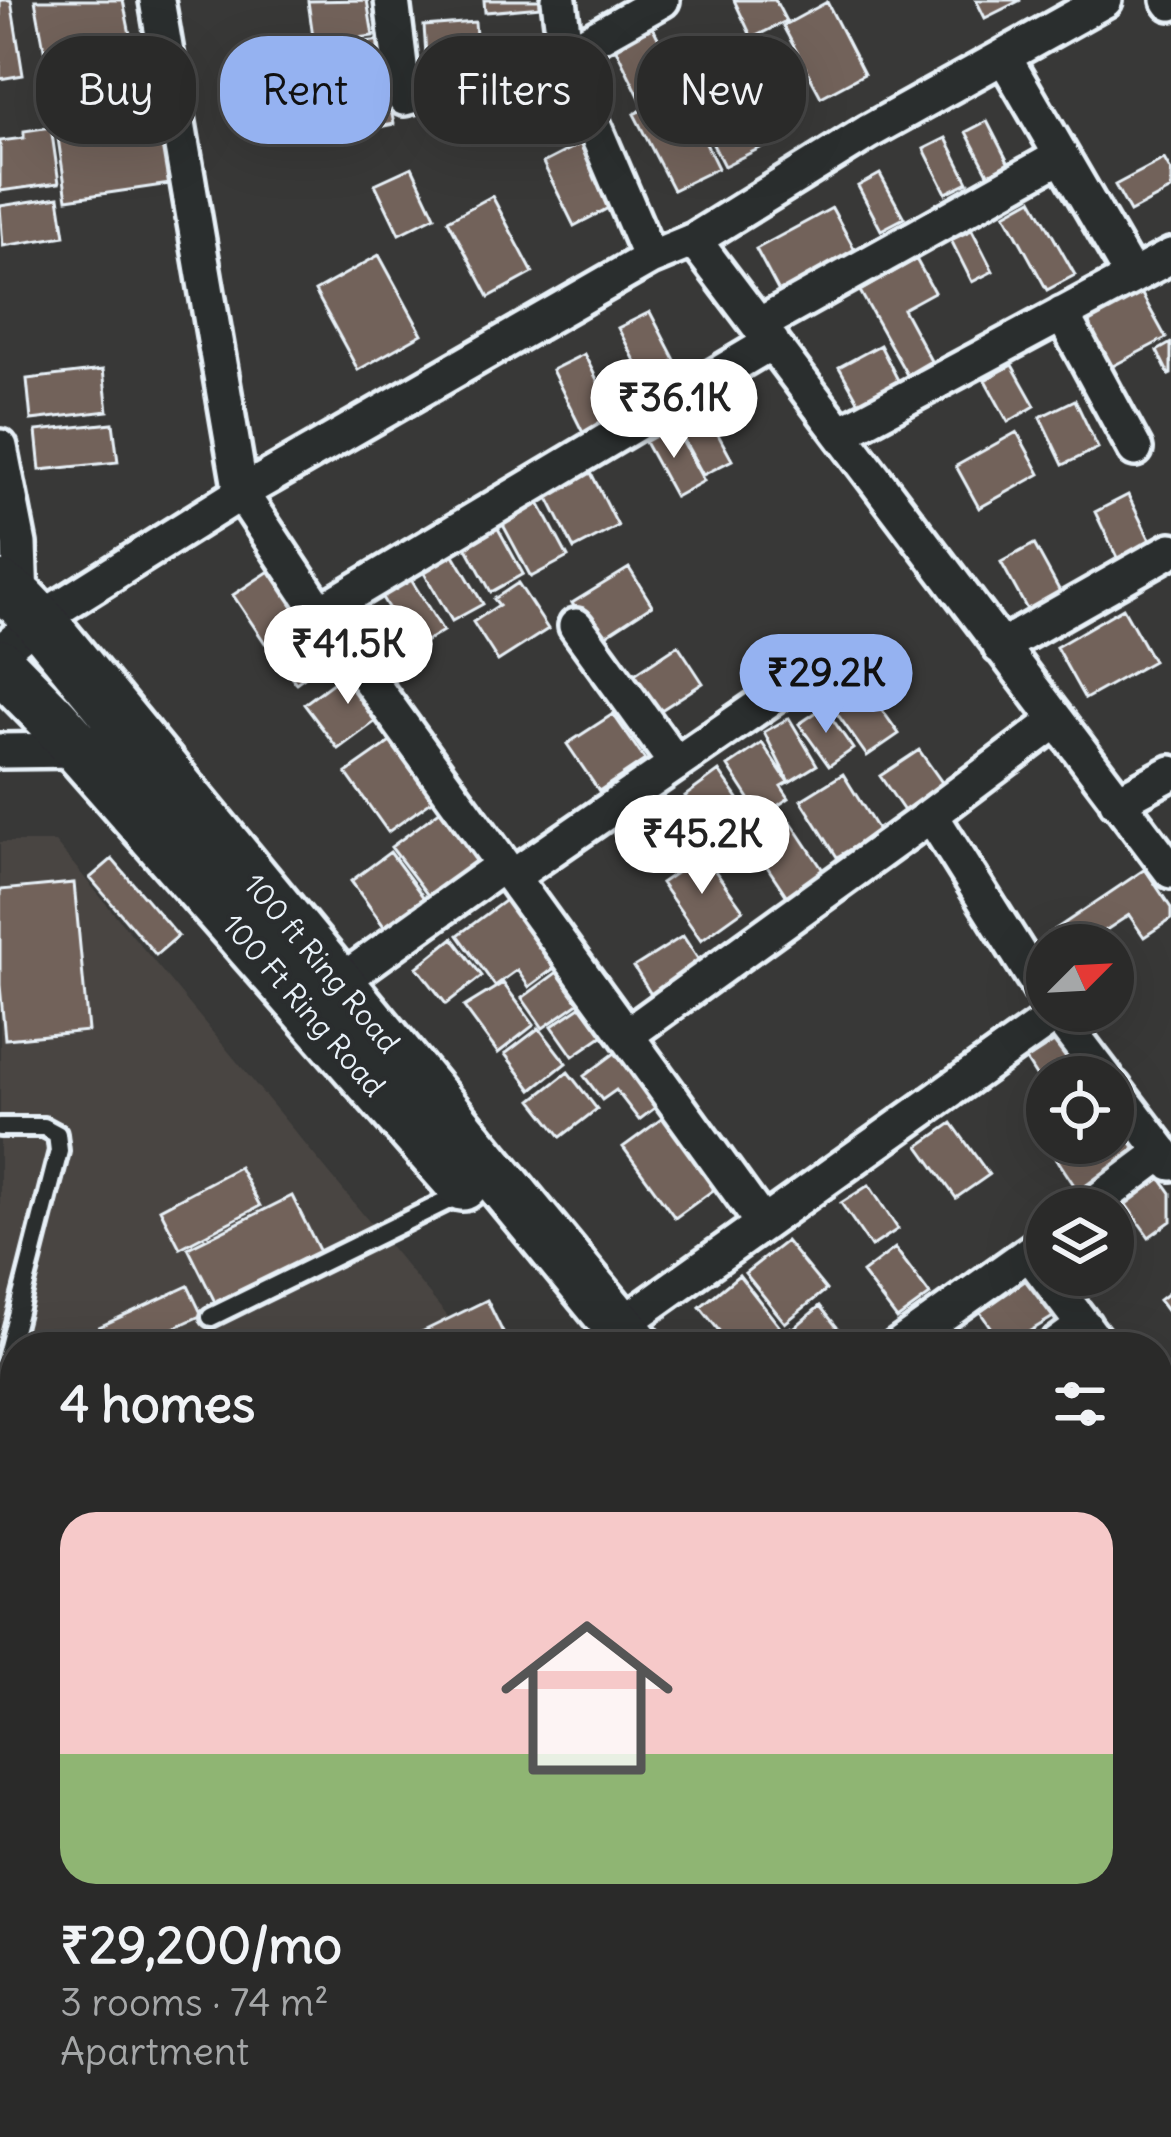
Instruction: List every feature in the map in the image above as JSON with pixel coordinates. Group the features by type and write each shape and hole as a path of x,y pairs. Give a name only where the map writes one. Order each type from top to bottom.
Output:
{"main road":[{"name":"100 ft Ring Road","path":"20,603 340,982 609,1332"},
{"name":"100 Ft Ring Road","path":"0,665 467,1190 607,1332"}],"street":[{"path":"157,0 241,493 320,612 763,1224"},
{"path":"392,0 404,98 414,95"},
{"path":"560,0 564,36"},
{"path":"598,36 662,0"},
{"path":"20,603 241,493 650,258 694,240 868,132 1106,0"},
{"path":"1004,57 1132,278"},
{"path":"603,144 650,258"},
{"path":"320,612 1061,156"},
{"path":"694,240 1171,871"},
{"path":"841,433 1171,256"},
{"path":"1062,314 1135,449"},
{"path":"0,447 19,544 20,603 0,652"},
{"path":"1000,647 1171,550"},
{"path":"576,626 676,764"},
{"path":"340,982 676,764 816,667"},
{"path":"627,1035 1056,721"},
{"path":"0,751 80,750"},
{"path":"1117,802 1171,772"},
{"path":"931,815 1026,965"},
{"path":"625,1332 1026,1028"},
{"path":"1071,1032 1089,1056"},
{"path":"1121,1188 1167,1158 1134,1115"},
{"path":"918,1332 1026,1255"},
{"path":"1068,1296 1090,1332"}],"lane":[{"path":"0,1127 44,1127 57,1134 59,1151 13,1332"},
{"path":"211,1317 467,1190"}],"shaded area":[{"path":"0,842 55,842 461,1332 0,1332"}],"building":[{"path":"0,0 11,0 23,75 0,79"},
{"path":"35,0 123,0 130,36 42,36"},
{"path":"367,0 373,36 313,36 308,1"},
{"path":"484,0 541,0 542,7 485,12"},
{"path":"734,0 775,0 786,21 751,36"},
{"path":"976,0 1021,0 985,18"},
{"path":"827,2 864,74 821,97 806,69 806,36 788,36 783,26"},
{"path":"475,22 476,36 425,36 424,26"},
{"path":"650,22 657,36 637,36 637,92 613,43"},
{"path":"987,121 1013,172 993,183 966,132"},
{"path":"36,129 36,144 53,144 59,183 0,191 0,141 24,138 24,131"},
{"path":"946,138 968,182 946,193 924,149"},
{"path":"59,144 164,144 170,184 67,199"},
{"path":"583,144 614,205 574,226 543,163"},
{"path":"649,144 706,144 718,168 673,190"},
{"path":"713,144 768,144 724,166"},
{"path":"1164,159 1171,171 1171,190 1130,212 1115,185"},
{"path":"412,167 435,216 399,234 375,184"},
{"path":"880,174 904,218 881,230 858,186"},
{"path":"492,196 533,273 489,297 448,220"},
{"path":"59,197 65,236 3,246 0,206"},
{"path":"1032,199 1075,275 1047,290 1005,214"},
{"path":"832,208 856,252 780,294 756,249"},
{"path":"972,230 993,271 972,282 951,240"},
{"path":"379,255 422,334 358,370 315,291"},
{"path":"916,259 934,292 903,309 931,361 907,375 860,291"},
{"path":"1139,289 1166,338 1109,368 1082,320"},
{"path":"650,312 675,360 643,376 618,328"},
{"path":"1171,343 1171,374 1169,375 1157,351"},
{"path":"880,345 901,386 861,406 839,367"},
{"path":"584,354 618,421 585,437 552,370"},
{"path":"1012,365 1035,406 1008,422 985,380"},
{"path":"103,370 108,411 31,420 27,379"},
{"path":"1075,400 1098,448 1063,465 1040,417"},
{"path":"703,407 732,460 703,475 674,422"},
{"path":"113,423 118,462 40,470 36,431"},
{"path":"674,426 704,481 675,497 645,442"},
{"path":"1017,432 1040,474 979,508 956,466"},
{"path":"587,465 618,526 574,549 543,488"},
{"path":"1128,495 1155,550 1121,566 1095,512"},
{"path":"539,503 568,557 531,577 502,523"},
{"path":"495,523 523,574 491,592 463,541"},
{"path":"447,543 483,604 452,621 417,561"},
{"path":"1034,544 1063,597 1030,615 1001,562"},
{"path":"283,562 315,610 265,643 233,595"},
{"path":"629,568 652,605 597,641 572,603"},
{"path":"410,578 443,631 413,649 381,596"},
{"path":"518,583 548,629 498,661 473,622 499,605 494,599"},
{"path":"1123,608 1153,661 1085,699 1056,647"},
{"path":"321,616 344,649 296,683 272,649"},
{"path":"678,645 703,683 655,714 630,677"},
{"path":"357,665 391,710 338,749 304,704"},
{"path":"862,682 899,734 867,756 831,705"},
{"path":"824,707 853,749 829,766 799,724"},
{"path":"613,714 645,760 599,791 567,744"},
{"path":"789,718 817,765 789,782 764,732"},
{"path":"406,731 447,790 388,832 346,773"},
{"path":"762,743 788,782 781,786 789,798 761,817 728,766"},
{"path":"919,750 943,784 904,811 880,776"},
{"path":"719,771 760,830 725,854 685,796"},
{"path":"843,774 879,832 837,857 801,800"},
{"path":"453,801 497,861 436,906 391,847"},
{"path":"791,822 825,873 788,898 754,847"},
{"path":"390,852 430,906 391,936 351,881"},
{"path":"703,854 743,910 701,940 661,883"},
{"path":"112,859 178,936 156,955 90,878"},
{"path":"1145,869 1171,908 1171,919 1144,937 1129,915 1115,924 1063,924"},
{"path":"74,883 88,1031 5,1039 0,890"},
{"path":"519,890 568,958 529,987 517,970 495,986 458,935"},
{"path":"683,936 702,965 652,996 634,967"},
{"path":"453,938 482,976 446,1004 417,967"},
{"path":"571,962 593,993 543,1028 522,998"},
{"path":"503,983 534,1025 498,1053 464,1007"},
{"path":"595,997 615,1027 573,1056 552,1026"},
{"path":"539,1028 566,1063 532,1090 505,1054"},
{"path":"1060,1038 1072,1056 1032,1056"},
{"path":"623,1047 664,1101 639,1120 616,1090 602,1100 584,1076"},
{"path":"568,1072 597,1109 561,1137 532,1100"},
{"path":"675,1109 727,1180 675,1218 623,1147"},
{"path":"952,1123 989,1175 956,1198 919,1146"},
{"path":"1060,1164 1119,1164 1083,1188 1076,1188"},
{"path":"239,1167 260,1206 180,1248 160,1209"},
{"path":"1157,1173 1171,1193 1171,1221 1149,1237 1134,1216 1134,1190"},
{"path":"869,1185 898,1229 871,1247 841,1203"},
{"path":"292,1196 321,1254 217,1306 188,1248"},
{"path":"786,1241 826,1290 785,1323 745,1273"},
{"path":"895,1248 930,1295 897,1319 862,1273"},
{"path":"739,1275 779,1326 772,1332 720,1332 700,1307"},
{"path":"1026,1280 1026,1296 1046,1296 1058,1314 1029,1332 994,1332 980,1312"},
{"path":"188,1286 202,1315 165,1332 101,1332 99,1327"},
{"path":"1171,1291 1171,1316 1159,1300"},
{"path":"487,1300 503,1332 422,1332"},
{"path":"820,1306 841,1332 799,1332 795,1327"}]}
